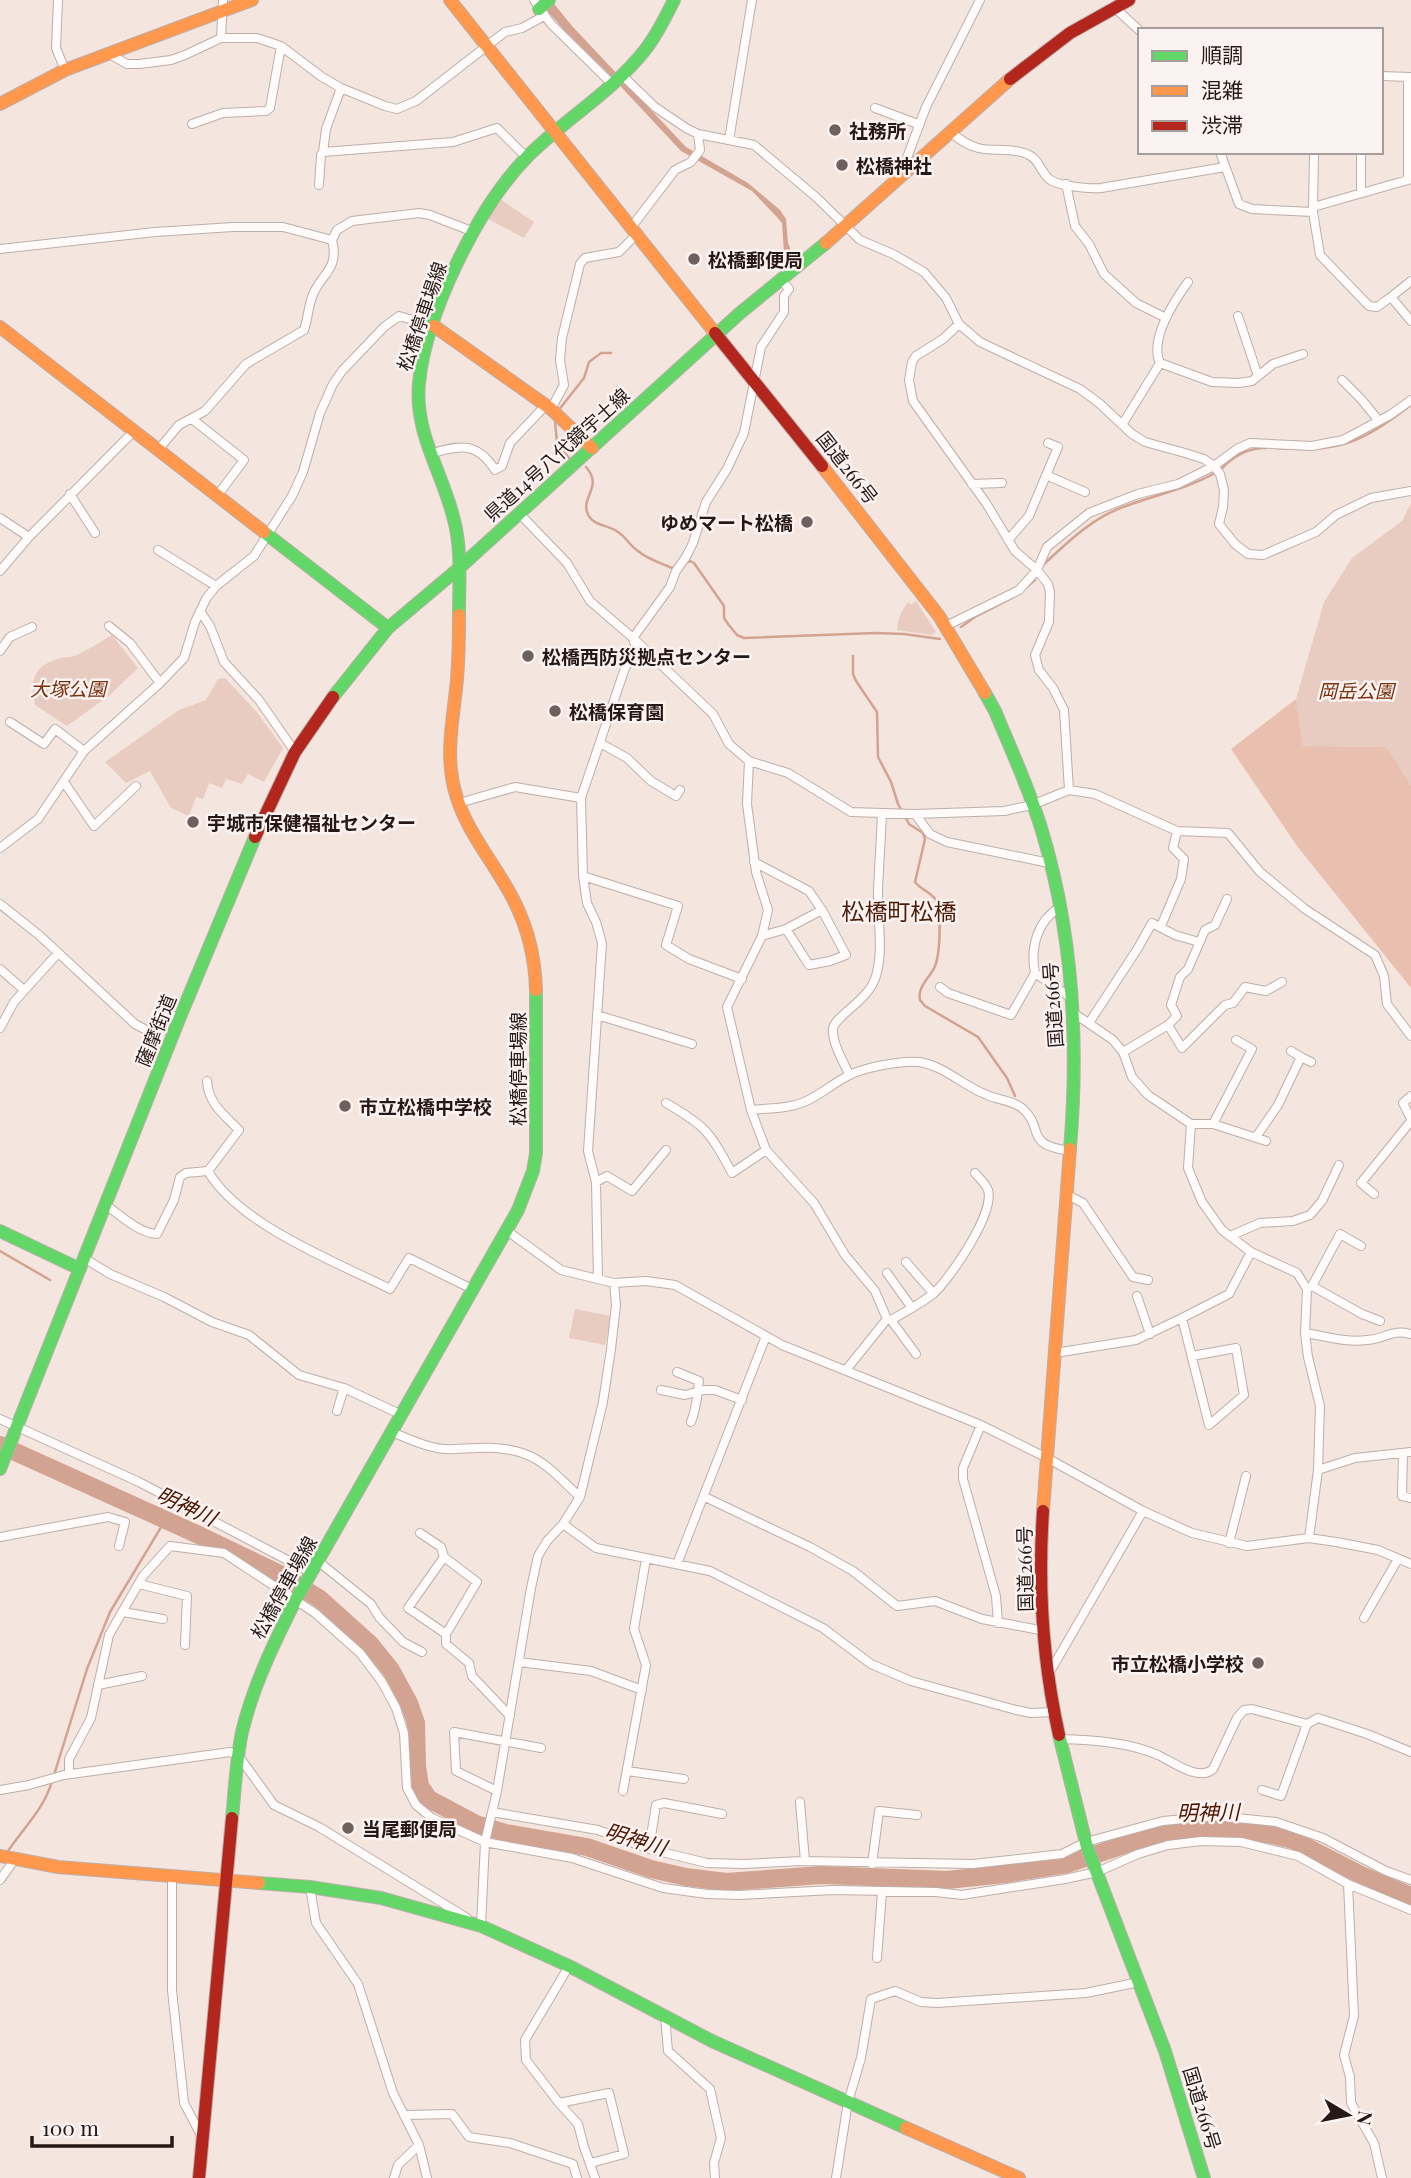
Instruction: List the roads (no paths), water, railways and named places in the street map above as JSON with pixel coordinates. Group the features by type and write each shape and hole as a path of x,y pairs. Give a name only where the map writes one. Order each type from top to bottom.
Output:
{"main road":[{"path":"0,104 65,70 223,6 252,0"},
{"name":"国道266号","path":"450,0 919,588 946,626 995,711 1032,805 1051,864 1060,907 1072,998 1075,1090 1042,1539 1042,1604 1054,1712 1087,1845 1165,2051 1204,2178"},
{"name":"松橋停車場線","path":"199,2178 238,1755 243,1721 252,1692 267,1656 297,1599 506,1230 528,1188 536,1153 536,972 524,922 459,803 451,781 448,754 460,651 455,523 430,454 417,406 421,366 449,285 474,232 499,191 526,158 554,131 618,80 655,38 674,0"},
{"name":"県道14号八代鏡宇土線","path":"388,628 458,569 740,313 1044,51 1077,28 1129,0"},
{"path":"434,326 553,411 592,448"},
{"path":"0,327 388,628"},
{"name":"薩摩街道","path":"1,1467 180,1017 267,808 295,752 341,685 388,628"},
{"path":"0,1231 82,1263"},
{"path":"8,1858 58,1867 310,1887 381,1898 481,1926 569,1966 712,2041 1019,2178"}],"street":[{"path":"58,0 56,48 65,70"},
{"path":"729,140 752,0"},
{"path":"905,163 918,124 980,0"},
{"path":"221,38 223,6"},
{"path":"109,54 127,64 171,60 221,38 257,38 281,46 341,88 385,106 397,108 407,106 505,32 522,28 541,6 618,80 675,121 698,134 754,145 816,197 864,243 893,254 924,272 946,298 959,324 980,342 1080,389 1145,442 1204,459 1214,466 1220,474 1224,490 1219,524 1235,544 1248,554 1263,555 1316,533 1336,515 1371,498 1411,491"},
{"path":"1114,7 1138,29"},
{"path":"192,124 223,113 266,111 270,107 281,46"},
{"path":"1221,154 1237,200 1243,207 1313,209 1410,179 1410,77 1383,76"},
{"path":"319,185 326,129 341,88"},
{"path":"875,108 918,124"},
{"path":"323,152 453,142 498,128 526,158"},
{"path":"950,132 962,141 981,149 1015,150 1031,155 1049,180 1066,184 1101,188 1225,167"},
{"path":"430,454 459,446 481,452 495,470 510,443 553,411 564,385 560,360 562,338 580,264 585,258 619,253 675,170 691,162 700,150 698,134"},
{"path":"1314,154 1313,209 1318,250 1326,263 1372,308 1411,281"},
{"path":"1361,154 1362,192"},
{"path":"1066,184 1075,226 1089,244 1104,274 1131,299 1166,318"},
{"path":"158,450 179,425 205,411 246,364 304,330 313,295 331,268 335,250 332,240 337,230 352,221 419,213 474,232"},
{"path":"0,249 155,232 233,227 283,227 332,240"},
{"path":"633,638 670,587 676,571 689,552 706,502 727,469 744,433 762,343 784,312 784,296 789,289 781,280"},
{"path":"1188,282 1166,318 1158,348 1160,363 1212,382 1239,383 1252,381 1273,364 1303,354"},
{"path":"1391,297 1411,321"},
{"path":"1238,316 1258,376"},
{"path":"0,848 38,819 85,751 184,658 200,611 216,586 254,556 299,482 320,412 332,384 342,371 384,327 399,317 434,326"},
{"path":"959,324 943,339 916,356 912,362 909,380 916,408 972,484 1008,540 1048,584 1047,629 1035,655 1039,670 1054,688 1063,710 1069,790"},
{"path":"1122,425 1160,363"},
{"path":"1342,380 1379,421"},
{"path":"946,626 1019,590 1037,570 1047,547 1089,513 1138,494 1178,484 1214,466 1250,443 1312,446 1331,444 1379,421 1411,400"},
{"path":"192,419 244,460 217,496"},
{"path":"0,571 70,494 134,431"},
{"path":"1008,540 1027,519 1061,448 1048,443"},
{"path":"1046,475 1085,492"},
{"path":"972,484 1002,483"},
{"path":"70,494 95,533"},
{"path":"519,513 567,563 590,601 713,714 729,744 748,761 788,773 851,812 882,814 1004,811 1032,805 1069,790 1095,794 1177,831 1228,833 1260,872 1305,909 1375,955 1384,976 1387,1004 1411,1036"},
{"path":"0,518 29,537"},
{"path":"158,550 216,586"},
{"path":"200,611 210,626 224,662 259,700 295,752"},
{"path":"109,625 130,643 160,683"},
{"path":"0,651 10,637 32,626"},
{"path":"598,1279 596,1182 587,1151 601,943 596,922 587,904 583,876 580,798 625,668 636,648 633,638"},
{"path":"10,722 44,744 55,730 85,751"},
{"path":"600,743 627,758 650,781 676,796 680,790"},
{"path":"748,761 747,804 754,862 768,910 762,936 727,1007 751,1110 766,1150 814,1203 845,1255 875,1292 889,1320 916,1354"},
{"path":"64,782 94,826 136,786"},
{"path":"459,803 515,787 580,798"},
{"path":"912,813 930,834 947,842 1051,864"},
{"path":"849,1074 834,1040 833,1026 835,1021 867,995 876,979 880,957 878,891 882,814"},
{"path":"1161,926 1181,879 1184,859 1173,848 1177,831"},
{"path":"754,862 809,891 846,955 809,965 786,929"},
{"path":"583,876 678,906 666,945 689,959 742,979"},
{"path":"1123,1052 1168,1025 1177,1016 1171,1005 1181,977 1188,969 1205,930 1215,925 1227,899"},
{"path":"0,904 135,1024 149,1033 159,1031 166,1015 180,1017"},
{"path":"940,988 1011,1015 1035,973 1032,958 1040,928 1045,918 1060,907"},
{"path":"762,936 786,929 822,910"},
{"path":"1089,1023 1152,923 1175,936 1199,942"},
{"path":"0,1028 14,1002 58,953"},
{"path":"0,969 24,990"},
{"path":"1035,973 1072,998"},
{"path":"1168,1025 1182,1048 1225,1005 1233,1003 1245,988 1266,991 1282,982"},
{"path":"1073,1014 1113,1040 1123,1052 1132,1077 1148,1095 1191,1124 1213,1124 1266,1141"},
{"path":"597,1015 692,1044"},
{"path":"1213,1124 1252,1049 1236,1040"},
{"path":"1292,1051 1311,1062"},
{"path":"1256,1137 1278,1105 1301,1057"},
{"path":"751,1110 791,1107 808,1101 849,1074 890,1064 916,1062 944,1069 988,1096 1020,1107 1029,1117 1036,1136 1045,1145 1070,1151"},
{"path":"106,1205 135,1225 158,1234 174,1200 180,1177 186,1173 208,1171 239,1130 208,1095 207,1081"},
{"path":"1374,1194 1361,1183 1411,1120 1404,1104 1411,1096"},
{"path":"666,1103 705,1128 732,1173 766,1150"},
{"path":"1191,1124 1188,1168 1202,1202 1222,1230 1251,1252 1297,1273 1310,1288 1380,1321"},
{"path":"596,1182 607,1176 632,1191 666,1150"},
{"path":"1230,1237 1260,1223 1293,1221 1310,1215 1322,1201 1339,1165"},
{"path":"208,1171 213,1181 255,1220 390,1289 409,1258 472,1289"},
{"path":"846,1370 889,1320 933,1293 949,1276 979,1227 989,1200 988,1188 975,1172"},
{"path":"1066,1194 1083,1203 1133,1278 1148,1280"},
{"path":"506,1230 561,1270 614,1283 675,1285 782,1345 981,1425 1143,1511 1192,1533 1247,1546 1309,1538 1378,1550 1411,1564"},
{"path":"1309,1538 1318,1470 1320,1406 1305,1333 1310,1288 1340,1234 1361,1246"},
{"path":"1055,1353 1136,1340 1229,1294 1251,1252"},
{"path":"906,1262 933,1293"},
{"path":"82,1263 164,1297 212,1322 249,1335 299,1375 344,1388 402,1415"},
{"path":"887,1273 912,1308"},
{"path":"0,1790 66,1774 230,1752 238,1755 274,1805 318,1827 481,1926 486,1841 538,1556 580,1497 603,1402 616,1305 614,1283"},
{"path":"1137,1296 1150,1334"},
{"path":"1182,1318 1209,1425 1244,1395 1236,1348 1192,1356"},
{"path":"1305,1333 1351,1341 1371,1340 1395,1331 1411,1334"},
{"path":"677,1564 766,1336"},
{"path":"677,1372 699,1381 699,1402 691,1423"},
{"path":"337,1411 344,1388"},
{"path":"661,1391 685,1395 715,1390 743,1400"},
{"path":"0,1419 139,1482 310,1577"},
{"path":"981,1425 962,1468 996,1596 998,1623"},
{"path":"392,1432 419,1443 453,1450 484,1446 523,1453 538,1460 580,1497"},
{"path":"1318,1470 1354,1458 1407,1452 1402,1496 1411,1498"},
{"path":"1229,1543 1246,1476"},
{"path":"705,1497 810,1547 853,1571 897,1606 935,1601 998,1623 1045,1631"},
{"path":"1049,1672 1143,1511"},
{"path":"0,1536 107,1517 124,1522 119,1546"},
{"path":"563,1524 596,1548 710,1571 823,1628 871,1664 911,1682 1016,1710 1031,1713 1054,1712"},
{"path":"420,1533 441,1546 444,1557 477,1582 446,1634 446,1644 469,1663 472,1675 510,1716"},
{"path":"66,1774 69,1759 92,1718 109,1635 139,1584 170,1546 224,1553 297,1599 360,1653 382,1682 396,1708 404,1733 407,1788 416,1805 432,1818 486,1841 572,1858 663,1888 739,1895 833,1890 962,1895 1065,1880 1168,1845 1202,1841 1241,1842 1275,1848 1298,1856 1348,1884 1411,1910"},
{"path":"444,1557 408,1608 446,1634"},
{"path":"623,1791 646,1665 634,1629 646,1559"},
{"path":"1364,1618 1398,1559"},
{"path":"319,1562 371,1604 402,1642 422,1652"},
{"path":"139,1584 187,1596 185,1646"},
{"path":"123,1612 163,1619"},
{"path":"519,1662 591,1671 642,1690"},
{"path":"99,1685 142,1676"},
{"path":"1060,1739 1122,1745 1153,1753 1200,1774 1209,1773 1213,1769 1237,1718 1244,1710 1252,1709 1307,1724"},
{"path":"1262,1790 1281,1796 1307,1724 1318,1718 1411,1752"},
{"path":"496,1791 456,1771 454,1731 541,1748"},
{"path":"627,1771 684,1779"},
{"path":"800,1802 805,1861"},
{"path":"649,1849 656,1805 664,1803 722,1814"},
{"path":"872,1864 878,1811 917,1815"},
{"path":"491,1816 598,1830 649,1849 707,1863 743,1864 805,1861 973,1864 1062,1854 1163,1821 1216,1816 1276,1822 1323,1838 1386,1871 1411,1880"},
{"path":"0,1880 8,1858"},
{"path":"172,1876 172,1990 184,2103 203,2139"},
{"path":"1348,1884 1354,2016 1345,2055 1350,2077 1351,2103 1374,2143 1382,2178"},
{"path":"310,1887 316,1923 358,1984 393,2093 419,2145 427,2178"},
{"path":"877,1958 882,1892"},
{"path":"569,1966 525,2040 526,2060 578,2124 595,2178"},
{"path":"836,2178 848,2102 861,2058 871,1999 895,1991 921,2002 1000,2000 1086,1993 1139,1982"},
{"path":"665,2016 668,2051 710,2090 721,2138 714,2163 715,2178"},
{"path":"559,2103 609,2093 624,2154 591,2163"},
{"path":"406,2115 452,2114 469,2137 510,2143 573,2164 577,2178"},
{"path":"394,2178 398,2165 419,2145"}],"waterway":[{"path":"558,411 584,378 589,362 601,353 611,353"},
{"path":"1276,448 1317,449 1348,443 1378,428 1411,405"},
{"path":"555,421 557,443 569,458"},
{"path":"1221,469 1241,454 1266,448"},
{"path":"586,467 593,480 586,506 589,517 596,523 614,529 646,556 672,568 676,567"},
{"path":"1043,565 1078,534 1108,514 1215,473"},
{"path":"685,563 694,563 724,606 724,618 737,635 744,638 875,633 940,639"},
{"path":"1022,591 1035,580"},
{"path":"961,627 1014,597"},
{"path":"853,656 853,674 877,712 878,757 909,824 923,833 925,839 915,882 936,900 940,933 937,960 921,990 920,1000 925,1006 978,1037 1007,1078 1015,1096"},
{"path":"0,1251 50,1280"},
{"name":"明神川","path":"0,1445 278,1573 320,1599 370,1644 391,1670 409,1703 416,1723 420,1786 429,1799 476,1824 506,1833 587,1847 651,1869 726,1882 822,1875 947,1880 1005,1874 1067,1864 1142,1839 1177,1832 1226,1829 1293,1840 1361,1875 1411,1896"},
{"path":"54,1775 87,1669 110,1612 166,1519"},
{"path":"6,1854 38,1810 52,1781"}],"place":[{"name":"社務所","path":"835,130"},
{"name":"松橋神社","path":"842,165"},
{"name":"松橋郵便局","path":"694,259"},
{"name":"ゆめマート松橋","path":"807,522"},
{"name":"松橋西防災拠点センター","path":"528,656"},
{"name":"松橋保育園","path":"555,711"},
{"name":"宇城市保健福祉センター","path":"193,822"},
{"name":"市立松橋中学校","path":"345,1106"},
{"name":"市立松橋小学校","path":"1258,1663"},
{"name":"当尾郵便局","path":"348,1828"}],"district":[{"name":"松橋町松橋","path":"899,910"}],"park label":[{"name":"大塚公園","path":"68,688"},
{"name":"岡岳公園","path":"1356,690"}]}
